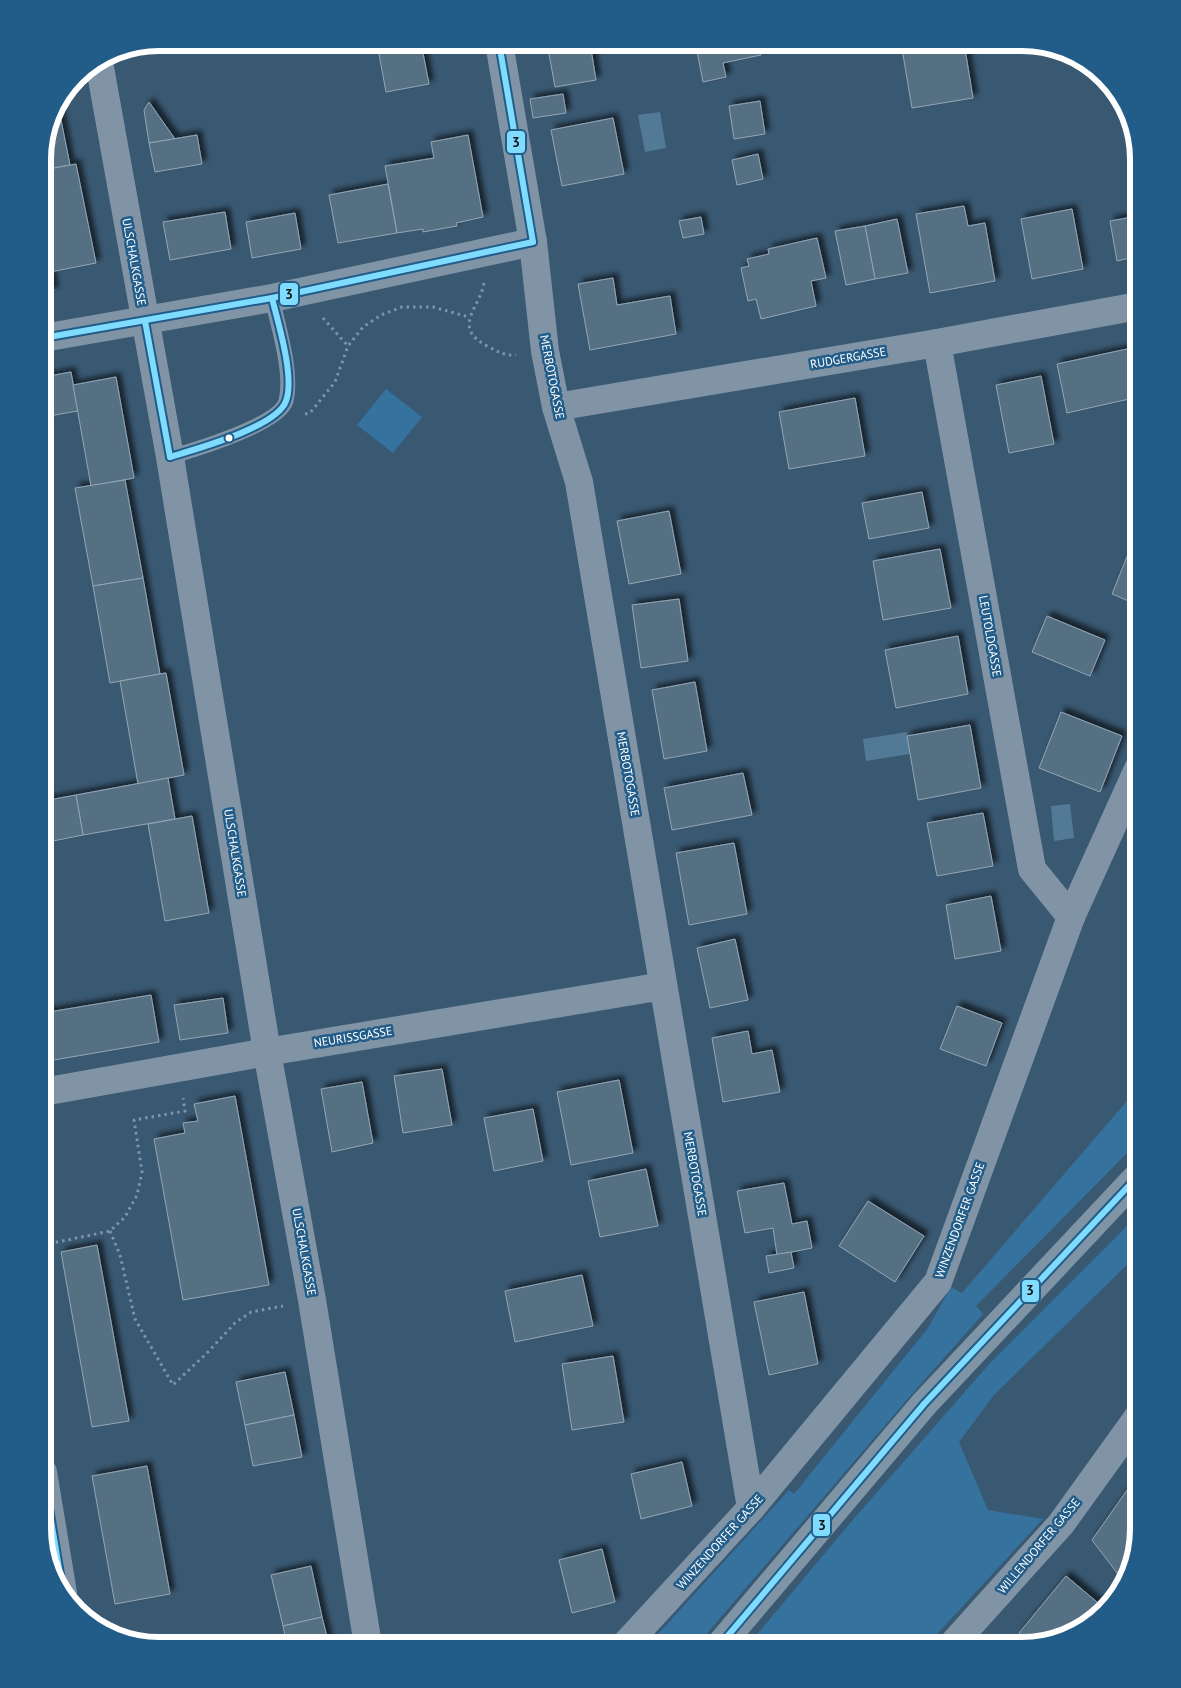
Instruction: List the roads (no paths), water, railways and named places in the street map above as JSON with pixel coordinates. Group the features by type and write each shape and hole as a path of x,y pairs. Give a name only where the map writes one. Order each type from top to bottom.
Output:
{"main road":[{"path":"727,1637 924,1404 1130,1185"}],"street":[{"name":"MERBOTOGASSE","path":"499,51 533,242 545,351 556,407 578,482 751,1508"},
{"name":"ULSCHALKGASSE","path":"100,68 170,457 267,1052 312,1300 367,1637"},
{"path":"51,337 272,298 533,242"},
{"name":"RUDGERGASSE","path":"556,407 937,343 1130,307"},
{"name":"LEUTOLDGASSE","path":"937,343 1032,869 1071,917"},
{"name":"WINZENDORFER GASSE","path":"632,1637 751,1508 938,1282 1071,917 1130,787"},
{"name":"NEURISSGASSE","path":"51,1091 267,1052 663,986"},
{"name":"WILLENDORFER GASSE","path":"960,1637 1061,1524 1130,1428"},
{"path":"51,1523 59,1570"}],"lane":[{"path":"170,457 227,439 268,420 285,403 288,377 272,298"}]}
